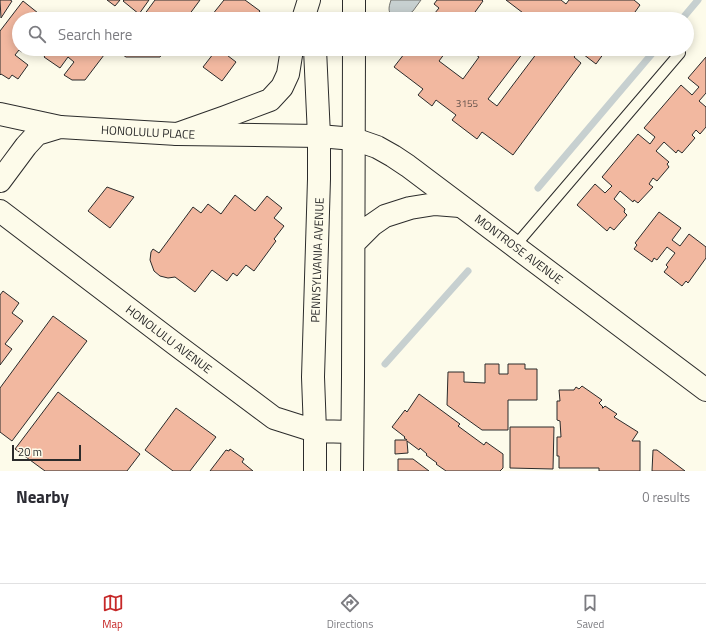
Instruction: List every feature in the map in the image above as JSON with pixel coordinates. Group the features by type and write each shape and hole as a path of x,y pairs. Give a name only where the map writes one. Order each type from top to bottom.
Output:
{"main road":[{"path":"306,12 311,0"},
{"path":"311,0 312,12"},
{"path":"354,0 354,12"},
{"path":"177,134 270,100 282,87 288,74 291,56"},
{"name":"PENNSYLVANIA AVENUE","path":"315,56 319,136 319,179 313,377 315,471"},
{"path":"352,471 354,56"},
{"path":"0,114 60,127"},
{"name":"HONOLULU PLACE","path":"0,181 26,146 37,134 60,127 177,134 319,136"},
{"name":"MONTROSE AVENUE","path":"319,136 354,139 377,147 393,156 706,390"},
{"path":"354,243 372,225 385,216 410,208 435,204 460,206"},
{"name":"HONOLULU AVENUE","path":"0,211 274,418 315,432 352,432"}],"lane":[{"path":"515,246 677,56"}],"shaded area":[{"path":"391,0 421,0 412,12 390,12 389,6"}],"building":[{"path":"0,0 12,1 1,18"},
{"path":"107,0 120,0 115,6"},
{"path":"149,0 140,12 137,12 123,1"},
{"path":"155,0 200,0 191,12 146,12"},
{"path":"224,0 245,0 260,11 259,12 214,12"},
{"path":"437,0 483,1 475,12 436,12 439,8 434,4"},
{"path":"506,0 561,0 566,4 569,0 634,0 640,5 635,12 522,12"},
{"path":"23,1 37,12 15,12"},
{"path":"12,15 12,56 16,56 28,65 18,79 12,75 9,79 1,74 0,75 0,31"},
{"path":"103,56 85,80 72,80 64,75 74,62 68,57 60,68 44,57"},
{"path":"124,56 161,56 160,57"},
{"path":"212,56 228,56 236,62 222,81 203,67"},
{"path":"403,56 443,56 439,61 463,79 479,57 478,56 521,56 488,99 497,106 535,56 575,56 574,57 581,63 513,155 482,132 477,139 452,120 456,115 436,100 432,106 418,95 423,89 394,67"},
{"path":"586,56 602,56 596,64"},
{"path":"706,57 706,93 699,101 706,107 706,127 700,134 696,130 692,135 695,138 682,153 678,150 676,153 664,142 656,151 669,162 667,164 669,167 657,181 653,178 649,184 653,187 638,203 634,200 633,202 620,191 614,199 625,209 624,212 627,215 614,230 610,227 607,231 577,205 595,184 605,193 612,186 602,177 638,134 650,144 655,137 644,128 681,85 692,95 699,87 688,78"},
{"path":"107,187 134,197 110,228 88,211"},
{"path":"235,195 255,211 267,196 282,208 274,218 284,226 274,239 276,241 254,271 246,265 237,276 233,273 227,281 212,270 195,292 175,277 168,278 160,276 154,271 150,260 151,252 153,249 159,253 193,207 201,213 208,204 221,214"},
{"path":"659,212 681,228 672,240 680,246 689,234 706,247 706,258 688,283 686,281 682,286 664,272 668,267 666,265 675,253 667,247 657,260 654,258 652,262 634,249 637,245 635,243"},
{"path":"3,291 19,303 12,313 23,321 5,344 12,349 0,365 0,295"},
{"path":"53,316 87,341 12,441 0,432 0,388"},
{"path":"485,364 499,364 499,374 508,374 508,364 525,364 525,369 537,369 537,400 508,400 508,430 482,430 447,405 448,372 464,372 464,382 485,383"},
{"path":"582,386 602,400 599,403 603,407 602,408 605,406 617,414 614,417 638,432 632,441 640,441 640,471 599,471 599,468 559,468 559,456 557,456 557,437 561,437 560,421 557,420 557,401 560,401 559,390 574,390 576,387 579,389"},
{"path":"58,392 140,454 127,471 45,471 15,449"},
{"path":"419,394 460,424 458,426 484,445 486,442 503,454 503,468 500,471 446,471 436,464 437,463 426,455 427,454 420,448 419,450 407,441 408,453 395,454 395,440 407,440 392,427 405,410 407,412"},
{"path":"176,408 216,437 190,471 173,471 145,450"},
{"path":"510,427 554,427 553,469 510,468"},
{"path":"230,449 244,459 242,462 253,471 210,471 226,450 229,451"},
{"path":"653,450 657,450 685,471 652,471"},
{"path":"398,459 413,459 429,471 398,471"}],"waterway":[{"path":"688,12 698,0"},
{"path":"538,188 650,56"},
{"path":"385,364 468,271"}]}
